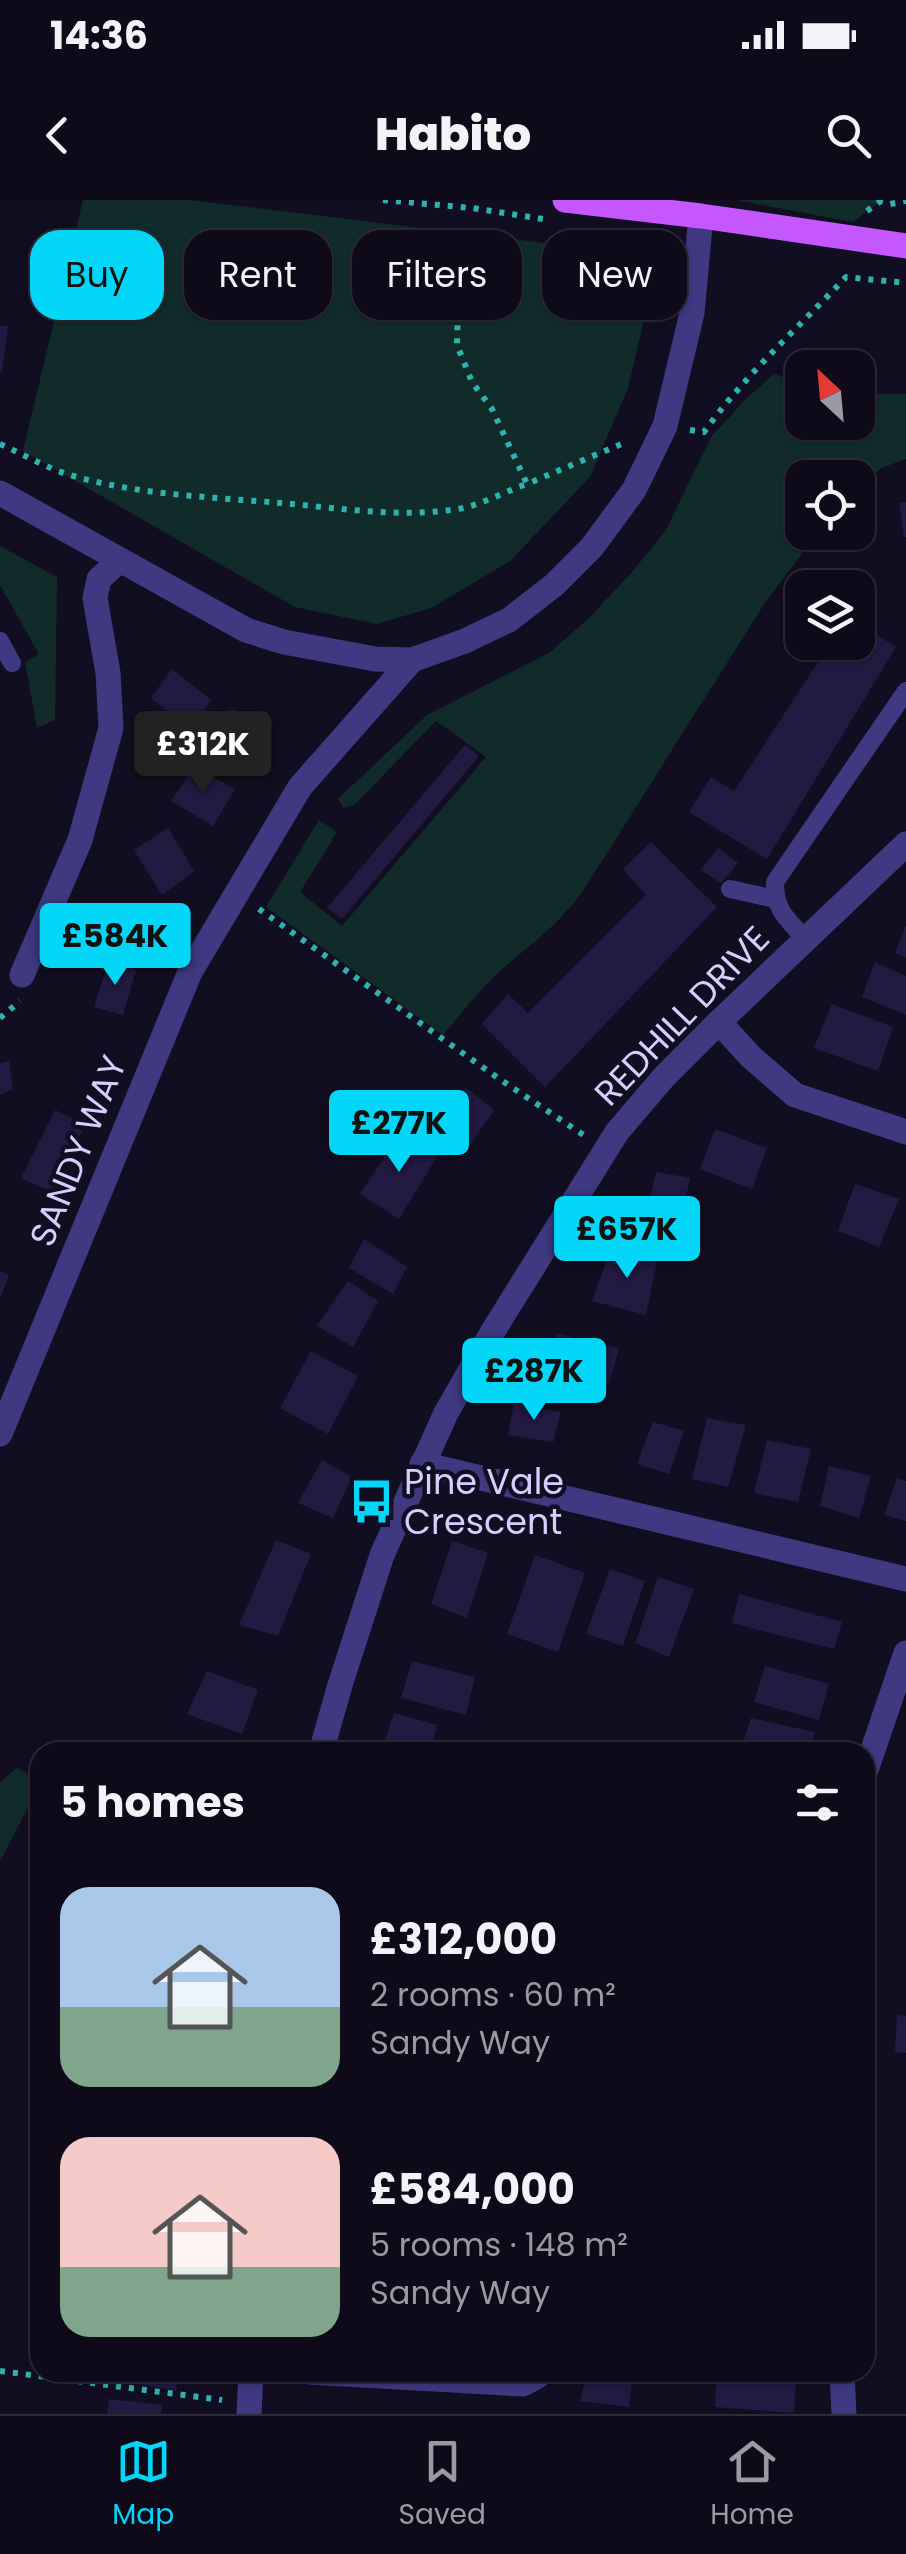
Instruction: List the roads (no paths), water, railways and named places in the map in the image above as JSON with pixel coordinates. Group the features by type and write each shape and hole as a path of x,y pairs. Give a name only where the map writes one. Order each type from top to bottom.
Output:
{"main road":[{"path":"565,200 906,246"}],"street":[{"path":"0,494 246,630 284,642 374,658 412,660 465,641 509,620 554,585 592,547 634,490 665,426 692,313 702,216"},
{"path":"22,975 80,840 111,728 108,673 95,598 99,579 120,560"},
{"name":"SANDY WAY","path":"0,1434 190,972 300,787 412,660"},
{"name":"REDHILL DRIVE","path":"324,1742 382,1555 446,1413 492,1330 616,1132 719,1022 906,844"},
{"path":"719,1022 751,1057 795,1095 906,1132"},
{"path":"422,1464 906,1578"},
{"path":"875,1744 906,1653"},
{"path":"249,2409 250,2382"},
{"path":"487,2382 527,2382"},
{"path":"842,2382 844,2414"}],"lane":[{"path":"0,641 12,663"},
{"path":"806,940 780,911 775,882 906,692"},
{"path":"730,889 775,898"}],"place":[{"name":"Pine Vale Crescent","path":"371,1502"}]}
